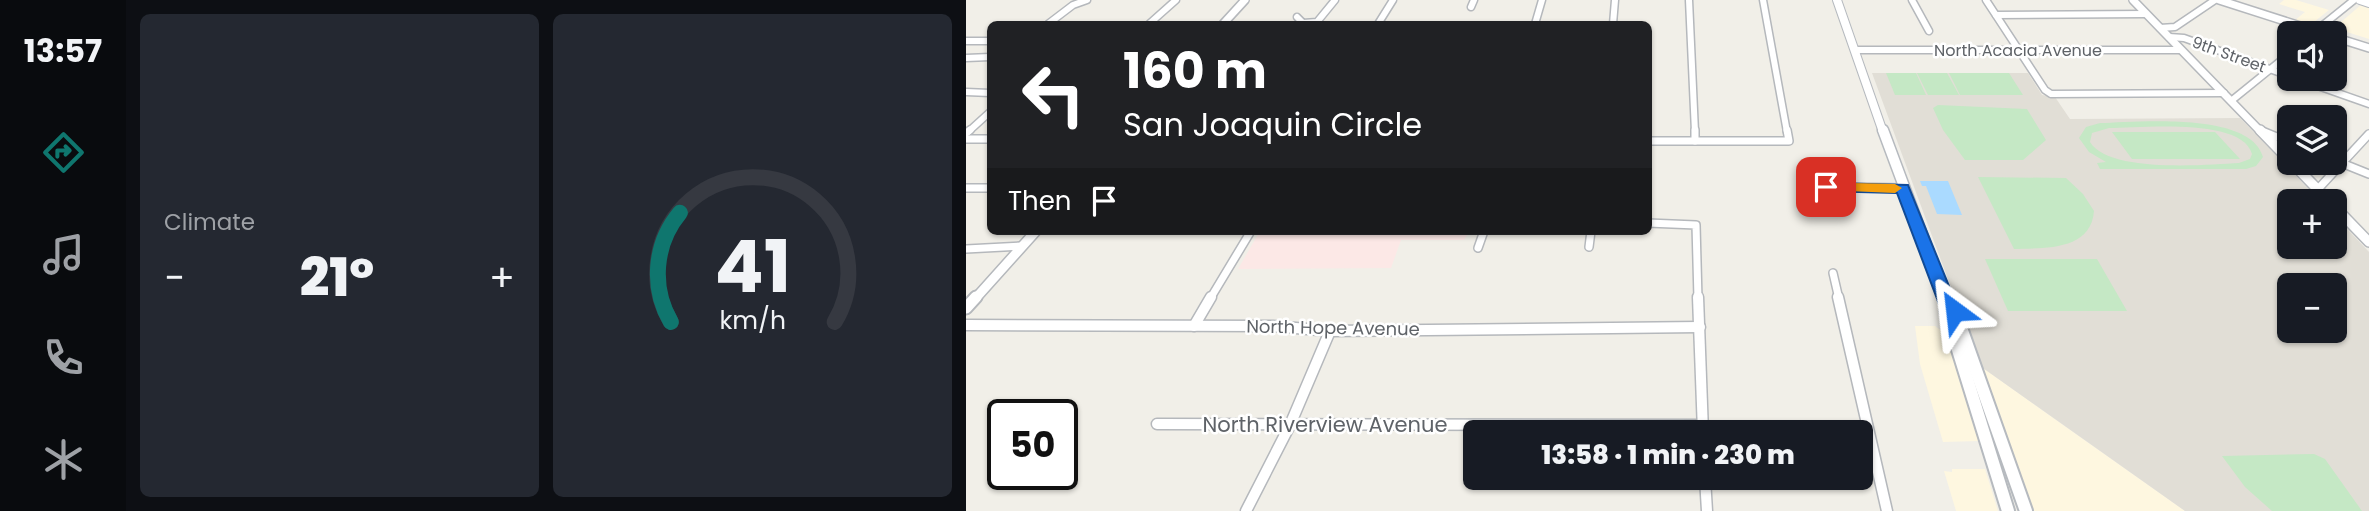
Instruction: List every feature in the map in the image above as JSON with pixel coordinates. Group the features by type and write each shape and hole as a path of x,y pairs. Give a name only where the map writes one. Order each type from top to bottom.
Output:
{"main road":[{"path":"1837,0 1903,188 1948,304 1955,311 2026,511"},
{"path":"2360,0 2369,3"},
{"path":"1948,304 1946,311 2008,511"}],"street":[{"path":"1051,21 1072,2 1087,0"},
{"path":"1153,21 1175,0"},
{"path":"1226,21 1245,0"},
{"path":"1318,21 1335,0"},
{"path":"1380,21 1393,0"},
{"path":"1471,7 1474,0"},
{"path":"1536,21 1542,0"},
{"path":"1613,21 1615,0"},
{"path":"1689,0 1695,141"},
{"path":"1652,141 1789,141 1763,0"},
{"path":"1912,0 1930,31"},
{"path":"1986,0 2045,90 2051,94 2224,93"},
{"path":"2133,0 2277,148"},
{"path":"2160,28 2175,27 2217,0 2281,21"},
{"path":"2330,21 2354,0"},
{"path":"1996,15 2146,14"},
{"path":"1297,18 1301,21"},
{"name":"9th Street","path":"2169,37 2184,38 2277,71"},
{"path":"966,41 987,41"},
{"path":"2347,41 2369,48"},
{"name":"North Acacia Avenue","path":"1855,50 2181,50"},
{"path":"966,58 987,57"},
{"path":"2231,100 2277,64"},
{"path":"2332,91 2369,104"},
{"path":"966,92 987,93"},
{"path":"966,133 987,115"},
{"path":"2259,130 2277,137"},
{"path":"2347,154 2369,134"},
{"path":"966,139 987,139"},
{"path":"2347,165 2369,174"},
{"path":"2304,175 2318,189 2328,175"},
{"path":"1846,187 1903,188"},
{"path":"966,188 987,188"},
{"path":"2347,219 2369,242"},
{"path":"1652,223 1696,225 1703,420"},
{"path":"966,309 1033,235"},
{"path":"1194,326 1249,235"},
{"path":"1478,248 1482,235"},
{"path":"1589,247 1590,235"},
{"path":"966,249 1023,246"},
{"path":"1833,273 1887,511"},
{"name":"North Hope Avenue","path":"966,325 1273,326 1330,331 1700,327"},
{"path":"1245,511 1290,425 1330,331"},
{"name":"North Riverview Avenue","path":"1157,424 1463,426"},
{"path":"1706,490 1707,511"}],"shaded area":[{"path":"2284,0 2296,0 2329,10 2315,21 2294,21 2305,12 2279,4"},
{"path":"2362,4 2369,6 2369,39 2347,32 2347,21 2342,21"},
{"path":"1872,73 2028,73 2042,95 2055,97 2070,119 2240,118 2277,156 2277,175 2295,175 2308,189 2277,189 2277,259 2347,259 2347,229 2369,252 2369,511 2185,511 1980,366"},
{"path":"1258,235 1467,235 1464,240 1401,240 1391,268 1238,269"},
{"path":"1915,326 1935,326 1950,337 1979,441 1943,442 1920,364"},
{"path":"1980,366 2073,432 2185,511 2034,511"},
{"path":"1952,469 1985,469 1998,511 1956,511 1944,471 1952,472"}],"green space":[{"path":"1886,73 1916,73 1926,95 1895,95"},
{"path":"1917,73 1947,73 1959,95 1928,95"},
{"path":"1949,73 2009,73 2023,95 1960,95"},
{"path":"1938,105 2027,109 2046,140 2023,160 1965,160 1943,130 1933,108"},
{"path":"2139,121 2190,122 2216,126 2238,132 2254,142 2263,157 2256,166 2246,169 2100,169 2097,163 2106,162 2089,152 2079,138 2086,127 2100,123","holes":["2165,126 2211,130 2230,134 2244,142 2252,154 2250,159 2239,163 2136,163 2100,152 2090,142 2092,133 2109,128"]},
{"path":"2112,132 2215,132 2240,159 2132,159"},
{"path":"1978,177 2066,178 2083,194 2094,211 2091,224 2084,234 2064,245 2014,249"},
{"path":"1985,259 2097,259 2127,311 2008,311"},
{"path":"2314,454 2325,459 2362,511 2272,511 2245,487 2222,456"}],"water":[{"path":"1920,181 1948,181 1962,215 1937,214 1926,186 1922,186"}],"slow traffic":[{"path":"1853,188 1895,188"}],"route":[{"path":"1826,187 1903,188 1931,264 1948,304 1955,311"}]}
